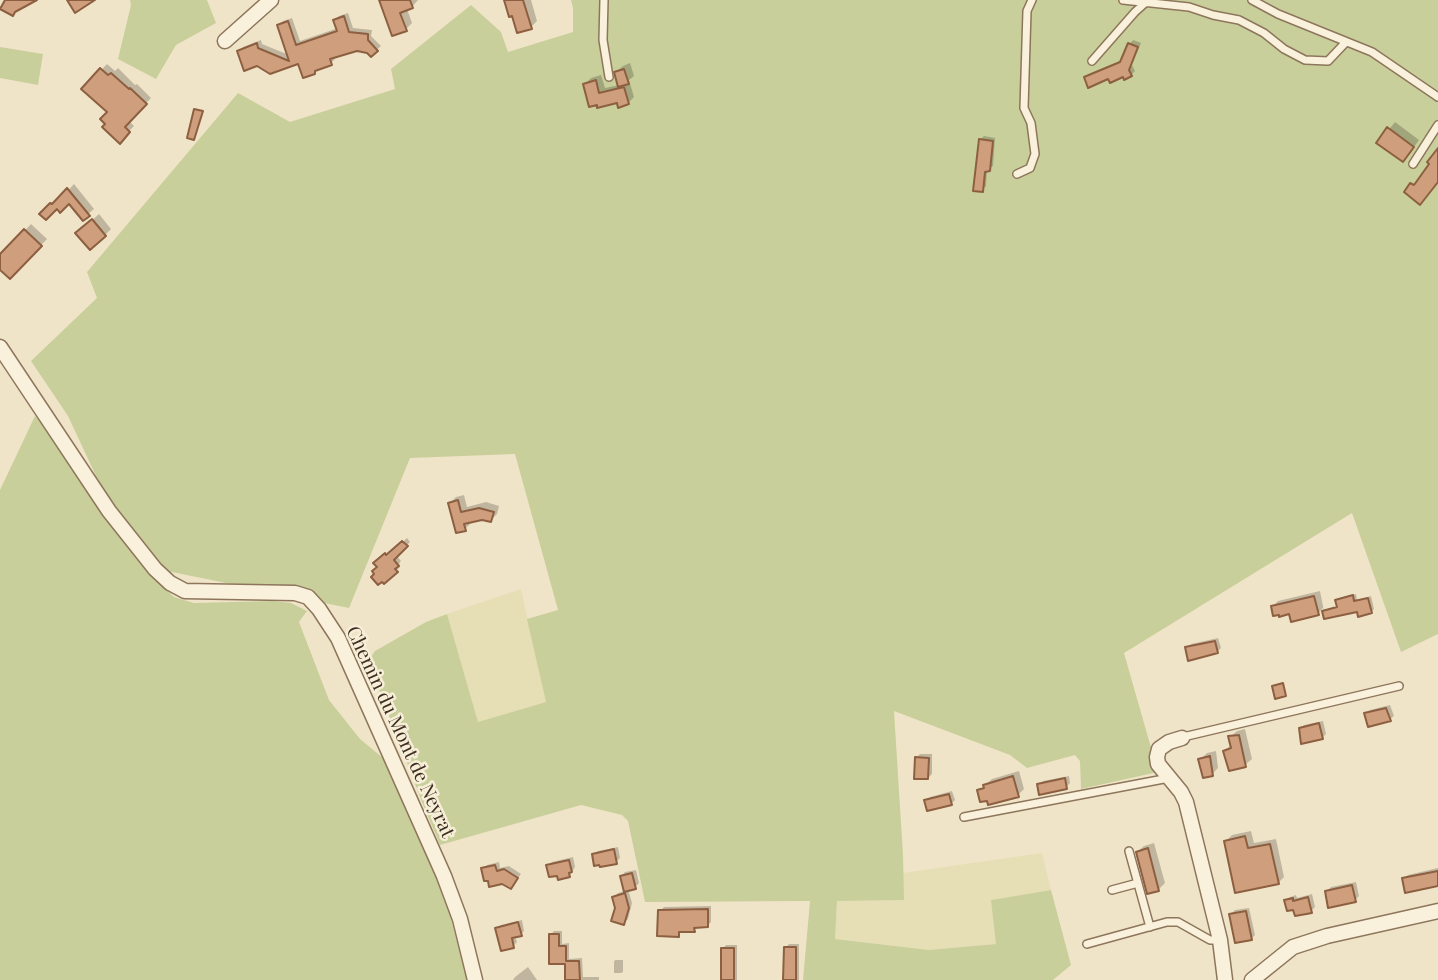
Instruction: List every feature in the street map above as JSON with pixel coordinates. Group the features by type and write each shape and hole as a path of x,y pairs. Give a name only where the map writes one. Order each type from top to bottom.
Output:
{"street":[{"path":"225,41 271,0"},
{"name":"Chemin du Mont de Neyrat","path":"0,347 109,511 155,569 170,583 185,591 295,593 308,597 320,608 338,638 444,876 460,919 475,980"},
{"path":"1182,738 1169,742 1159,750 1158,764 1181,792 1185,802 1220,940 1225,980"},
{"path":"1252,980 1293,947 1328,936 1438,911"}],"lane":[{"path":"604,0 603,40 609,77"},
{"path":"1017,174 1030,168 1035,154 1031,123 1024,108 1027,11 1032,0"},
{"path":"1123,0 1189,7 1239,20 1305,60 1328,61 1346,42"},
{"path":"1252,0 1278,14 1372,52 1438,97"},
{"path":"1092,61 1145,2"},
{"path":"1413,164 1438,125"},
{"path":"1182,738 1399,686"},
{"path":"964,817 1169,778"},
{"path":"1129,851 1150,927"},
{"path":"1112,890 1138,883"},
{"path":"1087,944 1167,922 1178,922 1210,940 1220,940"}],"shaded area":[{"path":"521,589 546,702 478,722 447,614"},
{"path":"1042,853 1051,890 992,900 997,944 929,950 835,939 837,901 903,900 903,873"}],"green space":[{"path":"130,0 207,0 216,23 176,45 156,79 118,59"},
{"path":"571,0 1438,0 1438,634 1401,652 1352,513 1124,653 1158,772 1081,789 1080,761 1075,755 1027,768 1010,755 894,711 904,900 837,901 835,939 929,950 996,944 991,900 1051,890 1071,965 1053,980 803,980 810,901 645,902 628,821 622,815 581,805 440,845 368,661 375,651 426,622 447,614 478,722 546,702 527,619 558,610 515,454 410,458 349,608 172,572 155,579 174,597 194,603 272,601 291,603 307,611 299,622 329,700 360,739 383,758 395,780 432,866 451,919 467,980 0,980 0,490 35,416 96,476 68,416 31,361 97,298 87,272 238,93 290,122 395,89 391,69 471,5 501,32 508,52 573,32"},
{"path":"0,47 43,54 38,85 0,78"}],"building":[{"path":"5,0 37,0 15,12 13,16 0,9"},
{"path":"67,0 95,0 75,13"},
{"path":"379,0 410,0 413,8 400,13 407,31 392,36"},
{"path":"504,0 523,0 532,29 517,33"},
{"path":"344,16 349,32 368,34 368,40 378,51 371,57 367,53 357,51 330,59 332,65 303,78 298,64 270,74 257,66 244,71 237,51 257,43 258,48 289,61 277,25 288,21 296,45 337,31 333,20"},
{"path":"1128,43 1138,47 1129,70 1132,76 1110,83 1108,79 1088,88 1084,77 1120,62"},
{"path":"100,68 108,75 111,73 147,104 125,127 130,132 120,144 102,127 105,124 100,119 107,112 81,89"},
{"path":"624,69 629,84 618,87 614,72"},
{"path":"596,80 599,93 624,87 629,104 618,108 617,103 597,108 597,105 589,107 583,84"},
{"path":"194,109 203,111 194,140 187,138"},
{"path":"1387,127 1414,147 1403,162 1376,143"},
{"path":"979,139 993,141 990,171 985,172 983,192 973,191"},
{"path":"1438,148 1438,182 1420,205 1404,192 1410,183 1414,185"},
{"path":"67,188 90,216 83,221 69,204 60,213 57,209 46,220 39,214"},
{"path":"92,219 106,236 90,250 75,233"},
{"path":"24,229 42,246 10,279 0,270 0,254"},
{"path":"458,500 461,512 479,508 494,512 491,522 482,520 464,524 466,531 456,533 448,503"},
{"path":"402,541 408,546 394,560 399,566 395,569 398,572 384,584 382,582 378,585 371,577 374,574 372,571 377,567 373,563"},
{"path":"1353,595 1354,601 1368,598 1372,613 1358,617 1357,612 1324,619 1322,611 1337,607 1335,600"},
{"path":"1314,596 1319,615 1291,622 1289,614 1273,616 1271,606"},
{"path":"1215,641 1218,653 1188,661 1185,647"},
{"path":"1283,683 1286,696 1275,699 1272,686"},
{"path":"1386,708 1391,721 1368,727 1364,713"},
{"path":"1319,723 1323,739 1301,744 1299,728"},
{"path":"1239,735 1246,767 1229,771 1223,751 1231,748 1228,736"},
{"path":"1210,756 1213,776 1203,778 1198,759"},
{"path":"915,757 929,758 928,779 914,779"},
{"path":"1013,776 1019,797 988,805 987,801 980,802 977,790 984,788 983,785"},
{"path":"1065,778 1067,789 1039,795 1037,784"},
{"path":"949,794 952,805 927,811 924,800"},
{"path":"1245,836 1248,848 1270,844 1279,884 1235,893 1224,841"},
{"path":"1148,848 1159,891 1147,894 1136,852"},
{"path":"614,849 617,864 594,866 592,854"},
{"path":"569,860 572,872 569,873 570,877 558,880 557,876 549,877 546,865"},
{"path":"495,865 497,871 504,869 518,878 511,889 502,884 489,887 488,881 484,881 481,868"},
{"path":"1438,871 1438,886 1405,893 1402,878"},
{"path":"632,873 636,889 624,892 620,876"},
{"path":"1352,885 1356,902 1328,908 1325,891"},
{"path":"625,893 629,908 624,925 611,921 615,908 612,897"},
{"path":"1308,897 1312,913 1295,916 1293,910 1287,911 1284,900 1293,898 1293,901"},
{"path":"708,909 708,927 694,928 695,932 679,932 679,937 657,936 658,910"},
{"path":"1246,911 1252,940 1235,943 1229,914"},
{"path":"518,922 522,936 512,938 514,948 501,951 495,928"},
{"path":"549,934 559,934 559,946 566,946 566,961 579,961 580,980 565,980 565,964 549,964"},
{"path":"784,947 796,947 796,980 783,980"},
{"path":"721,948 734,948 734,980 721,980"}]}
